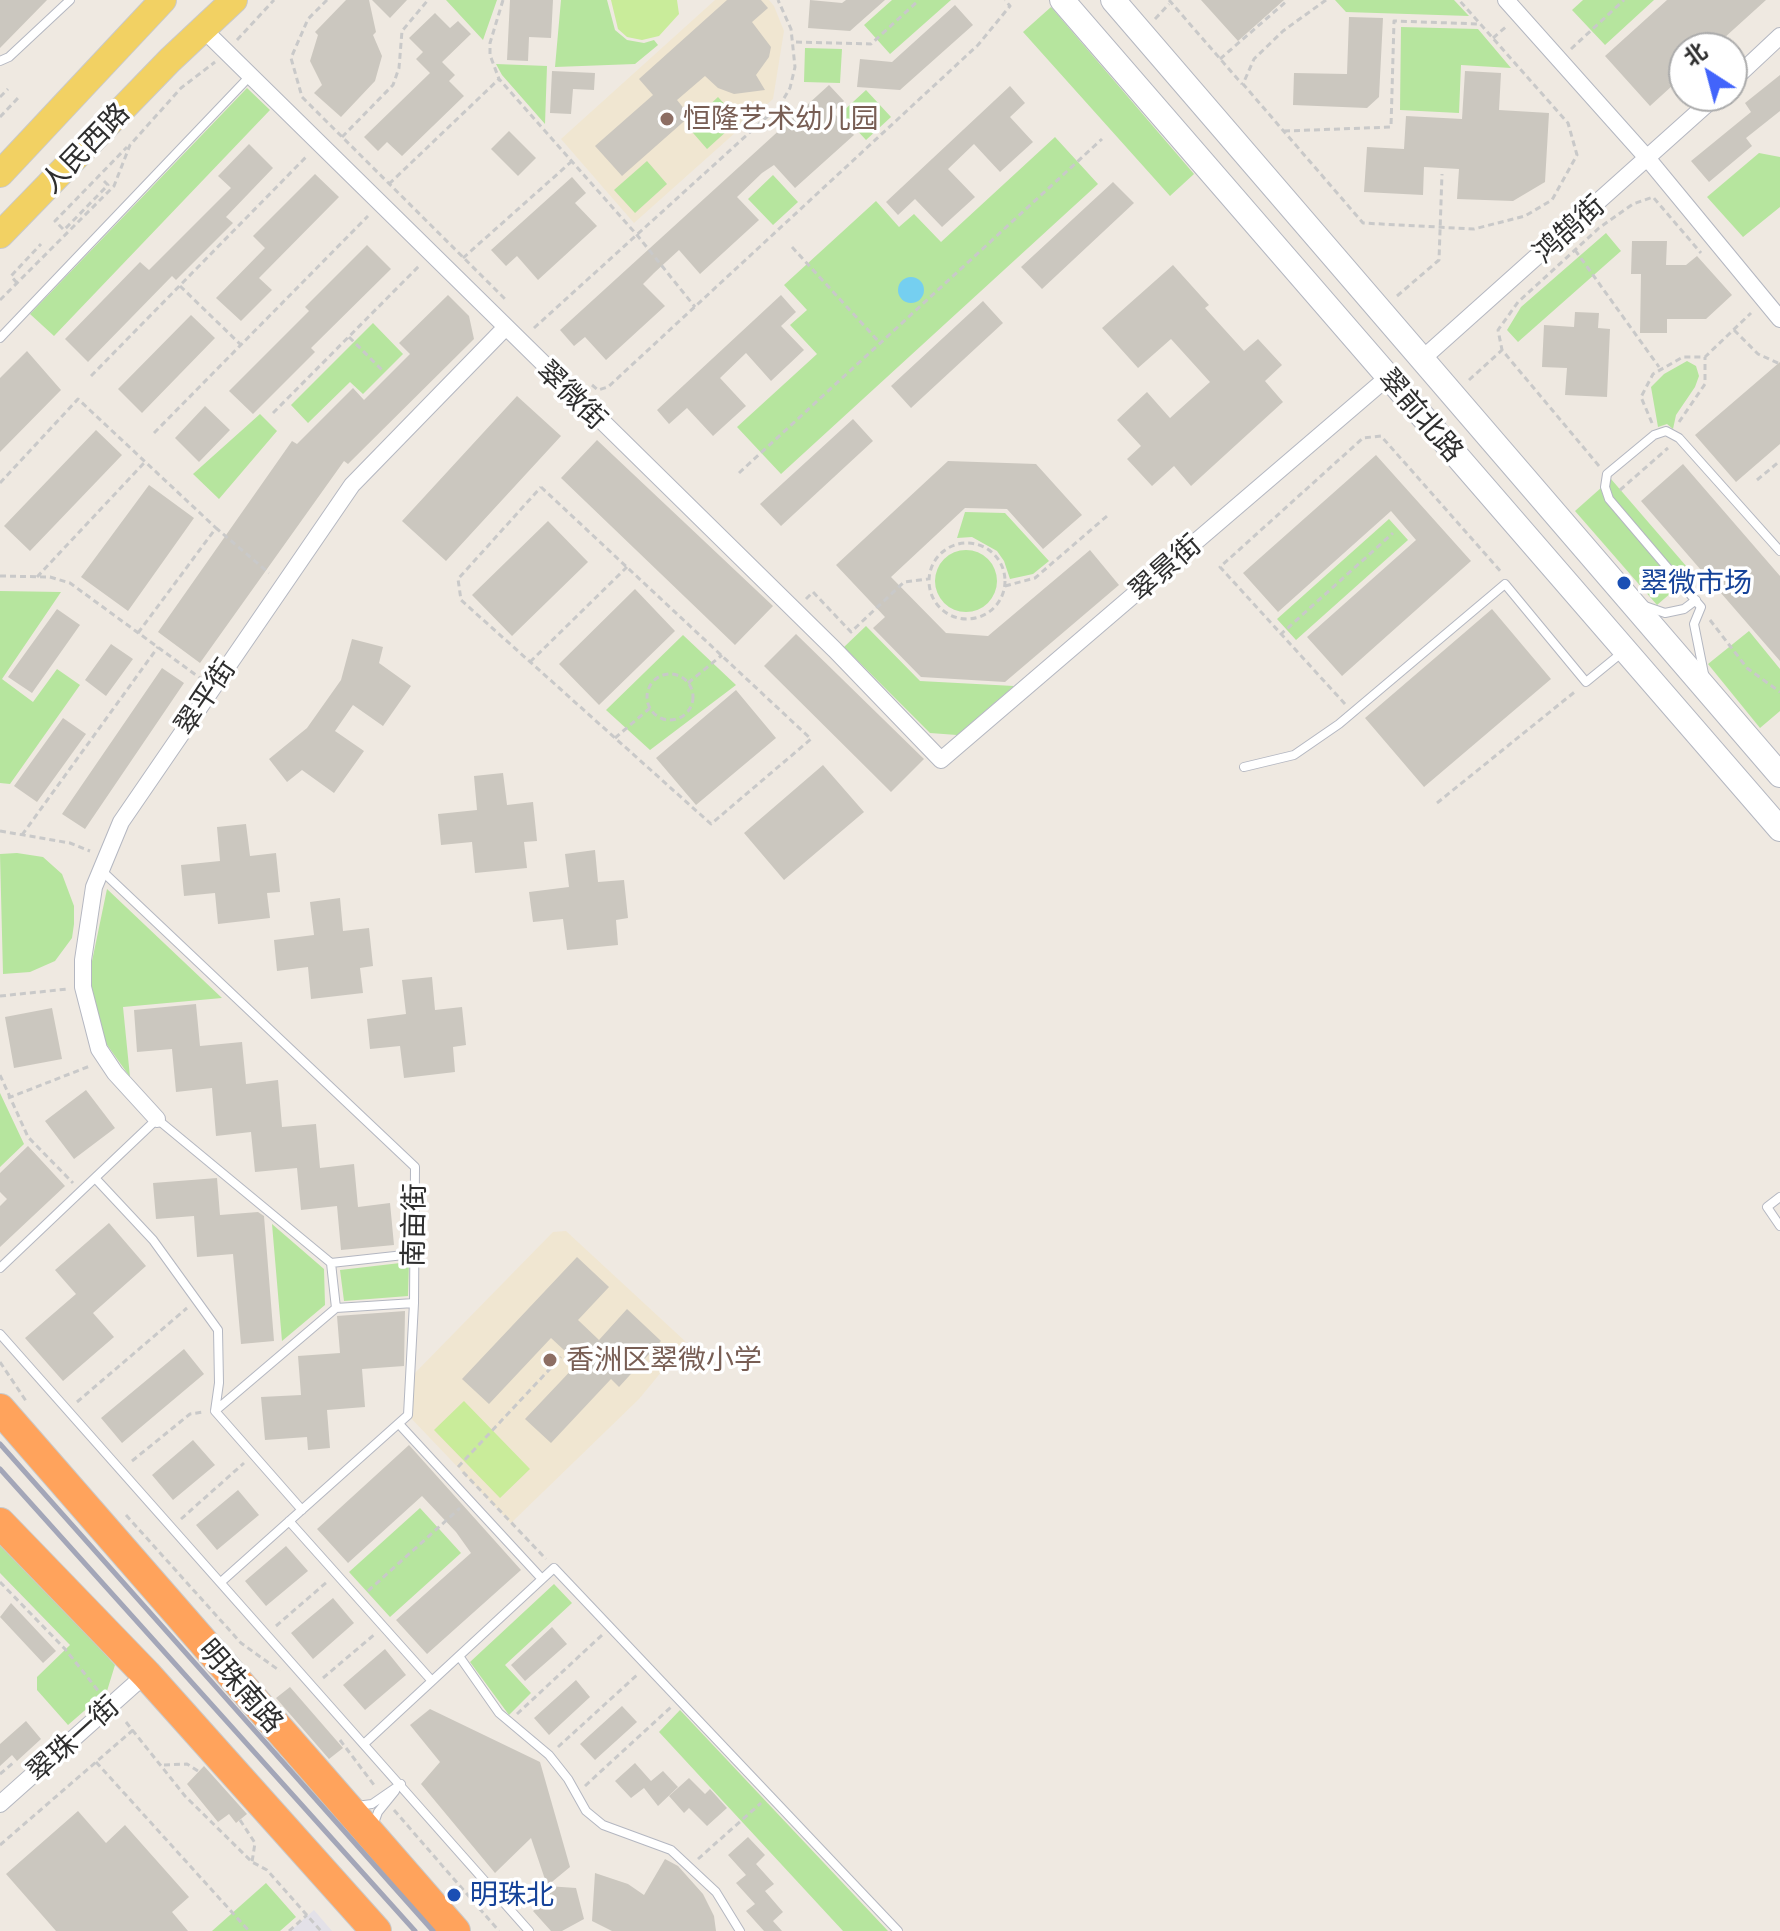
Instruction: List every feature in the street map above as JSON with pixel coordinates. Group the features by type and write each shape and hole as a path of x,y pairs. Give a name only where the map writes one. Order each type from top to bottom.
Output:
{"highway":[{"path":"9,1404 26,1442"},
{"path":"0,1418 26,1442"},
{"name":"明珠南路","path":"26,1442 455,1931"},
{"path":"0,1523 146,1674 376,1931"}],"main road":[{"name":"人民西路","path":"0,174 139,30 163,0"},
{"name":"人民西路","path":"0,235 170,60 234,0"},
{"name":"翠前北路","path":"1062,0 1625,650 1776,818"},
{"name":"翠前北路","path":"1113,0 1780,775"}],"street":[{"path":"1506,0 1648,159 1780,319"},
{"name":"翠微街","path":"203,29 504,329 794,610 941,760"},
{"path":"1748,66 1780,36"},
{"name":"鸿鹄街","path":"1421,360 1699,112"},
{"name":"翠平街","path":"157,1119 106,1059 90,1023 83,987 92,902 121,822 211,687 370,463 504,329"},
{"name":"翠景街","path":"941,760 1388,377"},
{"name":"翠珠一街","path":"0,1804 146,1674"}],"lane":[{"path":"0,61 9,57 70,0"},
{"path":"0,338 250,76"},
{"path":"1698,604 1609,499 1605,487 1607,474 1654,435 1666,431 1679,438 1780,551"},
{"path":"1244,767 1294,755 1353,712 1505,584 1586,682 1625,650"},
{"path":"1629,600 1665,613 1698,604"},
{"path":"1698,604 1694,624 1696,644 1715,700"},
{"name":"南亩街","path":"104,864 415,1167 414,1303 408,1415 399,1424"},
{"path":"0,1268 157,1119 331,1263 336,1308"},
{"path":"95,1178 153,1240 218,1330 219,1383 215,1411 302,1510"},
{"path":"1780,1197 1767,1207 1780,1226"},
{"path":"331,1263 413,1254"},
{"path":"215,1411 336,1308 414,1303"},
{"path":"0,1334 529,1931"},
{"path":"221,1582 399,1424 542,1579"},
{"path":"289,1521 432,1681"},
{"path":"365,1743 554,1568 898,1931"},
{"path":"459,1656 508,1722 549,1755 586,1811 603,1825 671,1850 716,1892 740,1931"},
{"path":"341,1800 366,1807 401,1784"},
{"path":"375,1838 375,1818 401,1784"}],"path":[{"path":"104,181 108,185 64,230 55,221 181,88 226,52 274,0"},
{"path":"327,0 308,19 291,58 302,97 513,308"},
{"path":"342,137 393,85 399,68 402,31 428,0"},
{"path":"503,0 490,43 490,55 499,79 637,235 695,307"},
{"path":"534,328 780,105 792,77 794,42 778,0"},
{"path":"794,42 871,44 919,0"},
{"path":"588,382 598,390 608,387 978,45 1010,6 1005,0"},
{"path":"1169,0 1363,223 1474,229 1525,216 1552,200 1577,155 1568,123 1459,0"},
{"path":"1220,59 1288,0"},
{"path":"1243,84 1254,59 1283,31 1326,0"},
{"path":"1559,60 1624,0"},
{"path":"1284,131 1391,127 1394,21 1480,24"},
{"path":"389,184 499,79"},
{"path":"0,97 8,89"},
{"path":"0,117 18,98"},
{"path":"739,473 1102,139"},
{"path":"91,376 319,144"},
{"path":"0,300 114,186 130,145"},
{"path":"463,258 572,161"},
{"path":"1394,299 1439,260 1442,174"},
{"path":"1607,474 1502,350 1498,330 1518,302 1575,250 1633,204 1653,197 1703,255"},
{"path":"154,433 380,204"},
{"path":"17,283 11,276 41,244"},
{"path":"792,247 880,343"},
{"path":"1575,250 1660,368"},
{"path":"273,413 430,255"},
{"path":"180,286 241,345"},
{"path":"1654,435 1652,418 1641,397 1643,387 1660,368 1683,357 1705,357 1752,312"},
{"path":"1734,330 1758,354 1780,364"},
{"path":"349,337 384,372"},
{"path":"1465,383 1502,350"},
{"path":"1609,499 1679,438 1677,429 1680,419 1705,384 1705,357"},
{"path":"0,483 78,399 216,528 283,585"},
{"path":"1353,712 1220,567 1363,438 1381,436 1504,574 1505,584"},
{"path":"1757,480 1780,461"},
{"path":"37,577 144,462"},
{"path":"541,487 722,655 811,739 711,824 461,600 458,579 541,487"},
{"path":"1005,586 1035,578 1107,516"},
{"path":"138,633 216,528"},
{"path":"1280,635 1393,533"},
{"path":"959,543 971,543 983,546 1000,563 1005,586 1001,598 983,616 957,618 936,604 928,579 938,556 959,543"},
{"path":"530,662 627,567"},
{"path":"0,576 37,577 70,583 211,687"},
{"path":"794,610 813,592 851,632 904,582 928,579"},
{"path":"1698,604 1747,668 1780,692"},
{"path":"22,835 158,647"},
{"path":"688,683 722,655"},
{"path":"668,674 688,683 693,697 682,716 668,719 650,708 647,693 654,680 668,674"},
{"path":"1437,803 1586,682"},
{"path":"615,738 650,708"},
{"path":"0,831 70,843 104,864"},
{"path":"0,996 83,987"},
{"path":"8,1098 106,1059"},
{"path":"0,1075 28,1137 81,1191"},
{"path":"68,1410 197,1300"},
{"path":"554,1568 457,1465 561,1357"},
{"path":"0,1362 9,1404"},
{"path":"121,1470 190,1414 215,1411"},
{"path":"172,1527 253,1455"},
{"path":"359,1599 469,1500"},
{"path":"117,1505 241,1643 281,1672"},
{"path":"267,1633 336,1574"},
{"path":"0,1582 65,1649 100,1693"},
{"path":"314,1686 383,1627"},
{"path":"508,1722 610,1627"},
{"path":"549,1755 647,1666"},
{"path":"576,1794 679,1700"},
{"path":"126,1722 185,1796 252,1862 267,1870 321,1931"},
{"path":"0,1845 133,1730"},
{"path":"96,1762 249,1931"},
{"path":"0,1774 13,1763"},
{"path":"163,1765 187,1764 198,1771"},
{"path":"690,1867 769,1795"},
{"path":"240,1820 255,1843 252,1862"},
{"path":"289,1931 307,1915"}],"shaded area":[{"name":"恒隆艺术幼儿园","path":"715,0 769,0 774,6 784,31 773,99 634,223 561,139"},
{"name":"香洲区翠微小学","path":"566,1231 686,1342 639,1399 511,1523 408,1415 411,1377 553,1232"},
{"path":"314,1910 332,1931 290,1931"}],"green space":[{"path":"446,0 497,0 483,40"},
{"path":"561,0 607,0 615,30 627,40 644,43 654,40 658,45 635,64 555,67"},
{"path":"611,0 677,0 679,14 659,36 642,40 627,37 618,29"},
{"path":"892,0 951,0 890,54 864,25"},
{"path":"1335,0 1454,0 1469,16 1346,12"},
{"path":"1583,0 1654,0 1605,45 1572,10"},
{"path":"1051,7 1194,174 1170,196 1023,32"},
{"path":"1401,27 1478,29 1511,68 1461,65 1459,113 1400,110"},
{"path":"805,48 842,49 840,83 804,82"},
{"path":"496,64 547,66 545,124 502,75"},
{"path":"247,88 270,110 54,336 30,314"},
{"path":"866,90 891,117 866,140 841,113"},
{"path":"718,97 739,120 707,149 687,126"},
{"path":"1055,137 1098,184 781,474 737,427 817,354 790,325 807,310 784,285 876,201 899,227 914,214 941,242"},
{"path":"1759,153 1780,157 1780,207 1743,237 1707,197"},
{"path":"647,161 667,184 635,213 614,190"},
{"path":"773,175 798,202 773,225 748,199"},
{"path":"1606,233 1621,251 1518,342 1507,330 1521,307"},
{"path":"373,323 403,354 363,394 350,382 308,423 291,405"},
{"path":"1687,361 1696,366 1699,376 1695,387 1676,415 1673,429 1667,424 1658,427 1651,387 1664,374"},
{"path":"260,414 277,431 219,499 193,474"},
{"path":"1611,479 1693,574 1657,605 1575,511"},
{"path":"965,512 1005,513 1049,561 1033,574 1010,579 997,551 972,537 957,538"},
{"path":"1389,519 1408,540 1296,640 1277,619"},
{"path":"960,550 972,550 988,559 995,569 995,593 988,603 972,612 960,612 940,598 935,587 935,575 949,555"},
{"path":"0,591 61,592 2,679 33,702 57,669 80,685 10,784 0,783"},
{"path":"866,626 920,681 1014,686 957,735 930,733 844,647"},
{"path":"1749,631 1780,669 1780,711 1760,728 1708,664"},
{"path":"683,635 736,685 650,750 606,710"},
{"path":"0,854 43,857 62,874 74,906 74,924 72,938 55,961 30,972 3,974"},
{"path":"107,889 222,998 123,1007 130,1077 105,1042 91,987 91,966"},
{"path":"0,1093 24,1144 0,1167"},
{"path":"272,1224 324,1269 325,1305 282,1341"},
{"path":"409,1262 408,1296 344,1301 340,1270"},
{"path":"464,1401 530,1469 500,1498 434,1430"},
{"path":"420,1508 461,1553 390,1617 349,1572"},
{"path":"0,1539 115,1665 107,1691 68,1725 37,1690 37,1677 70,1645 0,1573"},
{"path":"554,1584 572,1603 505,1665 531,1693 509,1715 470,1662"},
{"path":"680,1710 888,1931 843,1931 659,1732"},
{"path":"266,1883 296,1917 280,1931 212,1931"}],"water":[{"path":"911,277 920,281 924,290 920,299 911,303 902,299 898,290 902,281"}],"building":[{"path":"0,0 47,0 0,48"},
{"path":"346,0 369,0 376,32 373,35 382,56 375,81 341,117 314,93 322,85 310,61 318,35 315,32"},
{"path":"372,0 407,0 390,18"},
{"path":"510,0 553,0 551,38 529,37 528,61 507,60"},
{"path":"727,0 761,0 768,8 752,22 771,47 769,57 756,75 765,90 734,94 718,88 705,76 677,100 690,116 622,176 595,146 653,95 639,79"},
{"path":"810,0 842,3 846,0 885,0 850,31 808,28"},
{"path":"1201,0 1284,0 1238,41"},
{"path":"1667,0 1766,0 1731,32 1668,32 1668,90 1650,106 1605,56"},
{"path":"955,5 973,25 900,90 857,87 860,59 892,62"},
{"path":"435,13 450,28 458,21 471,34 442,62 455,75 449,81 464,96 402,156 387,142 378,151 364,137 430,73 416,59 423,52 409,38"},
{"path":"1349,17 1383,18 1379,97 1367,108 1293,105 1294,73 1347,74"},
{"path":"552,71 595,73 594,90 573,89 571,114 550,113"},
{"path":"1465,71 1501,73 1499,110 1549,113 1545,182 1513,201 1457,199 1459,169 1424,167 1423,195 1364,192 1367,147 1404,149 1406,116 1462,119"},
{"path":"1780,75 1780,111 1746,138 1752,146 1709,182 1691,161 1751,112 1748,101"},
{"path":"829,85 844,101 833,112 854,135 795,188 774,165 762,173 737,197 759,220 700,274 679,250 643,284 665,306 606,360 585,337 574,346 560,330"},
{"path":"1010,86 1025,103 1010,117 1033,142 1000,172 974,144 948,169 975,197 942,227 915,199 898,215 886,202"},
{"path":"509,131 536,158 518,176 491,149"},
{"path":"249,144 273,168 226,217 233,223 176,280 172,276 88,362 65,339 140,262 149,270 231,188 218,176"},
{"path":"315,174 339,197 259,278 272,290 241,321 216,298 265,248 253,236"},
{"path":"572,177 586,193 575,203 597,226 538,280 517,256 506,266 491,250"},
{"path":"1113,182 1134,203 1042,289 1021,267"},
{"path":"1632,241 1667,241 1666,265 1686,265 1697,256 1732,295 1706,319 1667,319 1667,333 1640,333 1641,274 1631,274"},
{"path":"367,245 391,269 311,348 315,352 253,414 229,391 309,311 305,307"},
{"path":"1173,265 1209,305 1205,308 1244,351 1258,339 1282,365 1265,381 1283,402 1191,486 1174,466 1152,486 1127,459 1141,446 1117,420 1147,392 1170,418 1210,382 1171,339 1138,368 1102,328"},
{"path":"448,295 469,316 474,339 348,464 344,461 200,663 158,632 292,441 297,444 353,388 364,400 410,354 399,343"},
{"path":"781,295 796,312 781,326 804,350 771,381 746,353 720,378 746,406 713,436 687,408 669,424 657,410"},
{"path":"983,301 1003,323 911,408 891,386"},
{"path":"1575,312 1599,313 1598,328 1610,329 1607,397 1565,395 1567,368 1542,367 1544,325 1574,327"},
{"path":"191,315 215,338 142,413 118,389"},
{"path":"27,351 61,390 0,452 0,378"},
{"path":"1780,362 1780,444 1736,482 1695,435"},
{"path":"517,396 561,436 446,561 402,521"},
{"path":"205,406 230,430 199,462 175,438"},
{"path":"853,419 873,441 781,526 760,504"},
{"path":"96,430 122,455 30,551 4,526"},
{"path":"597,440 773,606 735,645 561,478"},
{"path":"1376,455 1471,561 1342,676 1307,637 1416,540 1391,511 1278,612 1243,573"},
{"path":"948,461 1036,464 1082,515 1043,549 1007,509 965,508 891,577 946,633 988,636 1090,550 1119,585 1005,682 921,677 873,628 885,617 836,565"},
{"path":"1683,464 1780,576 1780,661 1641,501"},
{"path":"149,485 194,518 128,611 81,577"},
{"path":"548,521 588,562 512,636 472,595"},
{"path":"635,589 675,631 599,705 559,664"},
{"path":"57,609 80,625 32,693 8,677"},
{"path":"1492,609 1551,679 1424,787 1365,718"},
{"path":"796,634 924,759 891,792 764,666"},
{"path":"352,639 383,647 379,663 411,686 383,726 353,705 335,731 364,751 334,793 302,770 287,782 269,759 307,728 341,680"},
{"path":"111,644 133,659 106,696 85,680"},
{"path":"162,668 184,683 85,829 62,814"},
{"path":"736,690 776,738 696,805 656,758"},
{"path":"63,718 86,734 37,802 14,786"},
{"path":"823,765 864,812 784,880 744,833"},
{"path":"503,773 507,805 533,802 537,841 524,842 527,868 475,873 472,842 441,845 438,814 477,810 474,776"},
{"path":"246,824 250,856 276,853 280,892 267,893 270,918 218,924 215,893 184,896 181,865 220,861 217,827"},
{"path":"595,850 598,882 624,880 628,918 616,920 618,945 567,950 563,919 533,922 529,892 569,887 565,854"},
{"path":"340,898 343,931 369,928 373,966 360,968 363,993 311,999 308,967 277,971 274,940 314,935 310,902"},
{"path":"432,977 435,1010 462,1007 466,1045 453,1047 455,1072 404,1078 400,1046 370,1049 367,1019 406,1014 402,980"},
{"path":"196,1004 200,1046 242,1042 246,1084 278,1080 282,1127 316,1124 320,1168 354,1164 358,1207 390,1203 394,1245 341,1250 337,1206 301,1210 297,1168 255,1172 251,1132 216,1136 212,1088 176,1092 172,1049 137,1052 134,1010"},
{"path":"52,1008 62,1059 14,1068 5,1017"},
{"path":"86,1090 115,1128 74,1159 45,1121"},
{"path":"28,1146 65,1186 0,1247 0,1206 7,1199 0,1192 0,1173"},
{"path":"217,1178 220,1215 258,1212 264,1216 274,1341 241,1344 233,1254 197,1257 194,1216 156,1219 153,1183"},
{"path":"109,1223 146,1266 93,1313 114,1337 63,1381 25,1338 76,1294 55,1270"},
{"path":"577,1257 609,1287 578,1320 599,1340 627,1309 661,1341 619,1387 611,1379 551,1443 525,1419 578,1363 551,1338 489,1404 462,1379"},
{"path":"405,1311 404,1366 362,1369 365,1407 327,1410 330,1448 308,1450 307,1437 265,1440 261,1397 301,1395 298,1356 340,1353 337,1316"},
{"path":"184,1349 204,1374 122,1443 101,1418"},
{"path":"193,1440 215,1465 173,1500 152,1475"},
{"path":"409,1445 521,1570 427,1654 396,1620 471,1553 456,1532 422,1496 348,1563 317,1529"},
{"path":"238,1490 259,1515 217,1550 196,1525"},
{"path":"286,1546 308,1571 266,1606 245,1581"},
{"path":"333,1598 354,1623 313,1659 291,1633"},
{"path":"11,1603 56,1651 43,1663 0,1617"},
{"path":"552,1627 567,1644 525,1681 511,1665"},
{"path":"385,1649 406,1675 365,1710 343,1685"},
{"path":"576,1680 590,1697 549,1735 534,1718"},
{"path":"290,1687 343,1748 329,1759 276,1698"},
{"path":"622,1706 637,1722 595,1760 580,1744"},
{"path":"430,1709 540,1762 570,1867 547,1886 531,1838 495,1873 421,1784 440,1762 410,1725"},
{"path":"26,1721 41,1739 17,1761 12,1755 0,1766 0,1744"},
{"path":"635,1763 651,1781 663,1771 678,1787 658,1806 644,1788 631,1798 615,1781"},
{"path":"204,1766 247,1814 236,1823 229,1814 218,1822 187,1784"},
{"path":"689,1778 705,1794 710,1789 727,1808 707,1826 689,1808 684,1813 669,1796"},
{"path":"78,1811 106,1843 125,1825 189,1897 172,1912 188,1931 56,1931 6,1874"},
{"path":"748,1837 765,1855 756,1864 774,1884 765,1891 783,1912 773,1921 782,1931 764,1931 746,1911 755,1904 736,1883 746,1875 728,1855"},
{"path":"665,1859 678,1866 703,1894 714,1916 716,1931 612,1931 592,1921 595,1873 628,1884 644,1895"},
{"path":"547,1886 576,1888 584,1919 562,1931 551,1931 533,1911 551,1897"}],"railway":[{"path":"0,1444 433,1931"},
{"path":"0,1469 415,1931"}],"place":[{"name":"恒隆艺术幼儿园","path":"667,119"},
{"name":"翠微市场","path":"1624,583"},
{"name":"香洲区翠微小学","path":"550,1360"},
{"name":"明珠北","path":"454,1895"}]}
